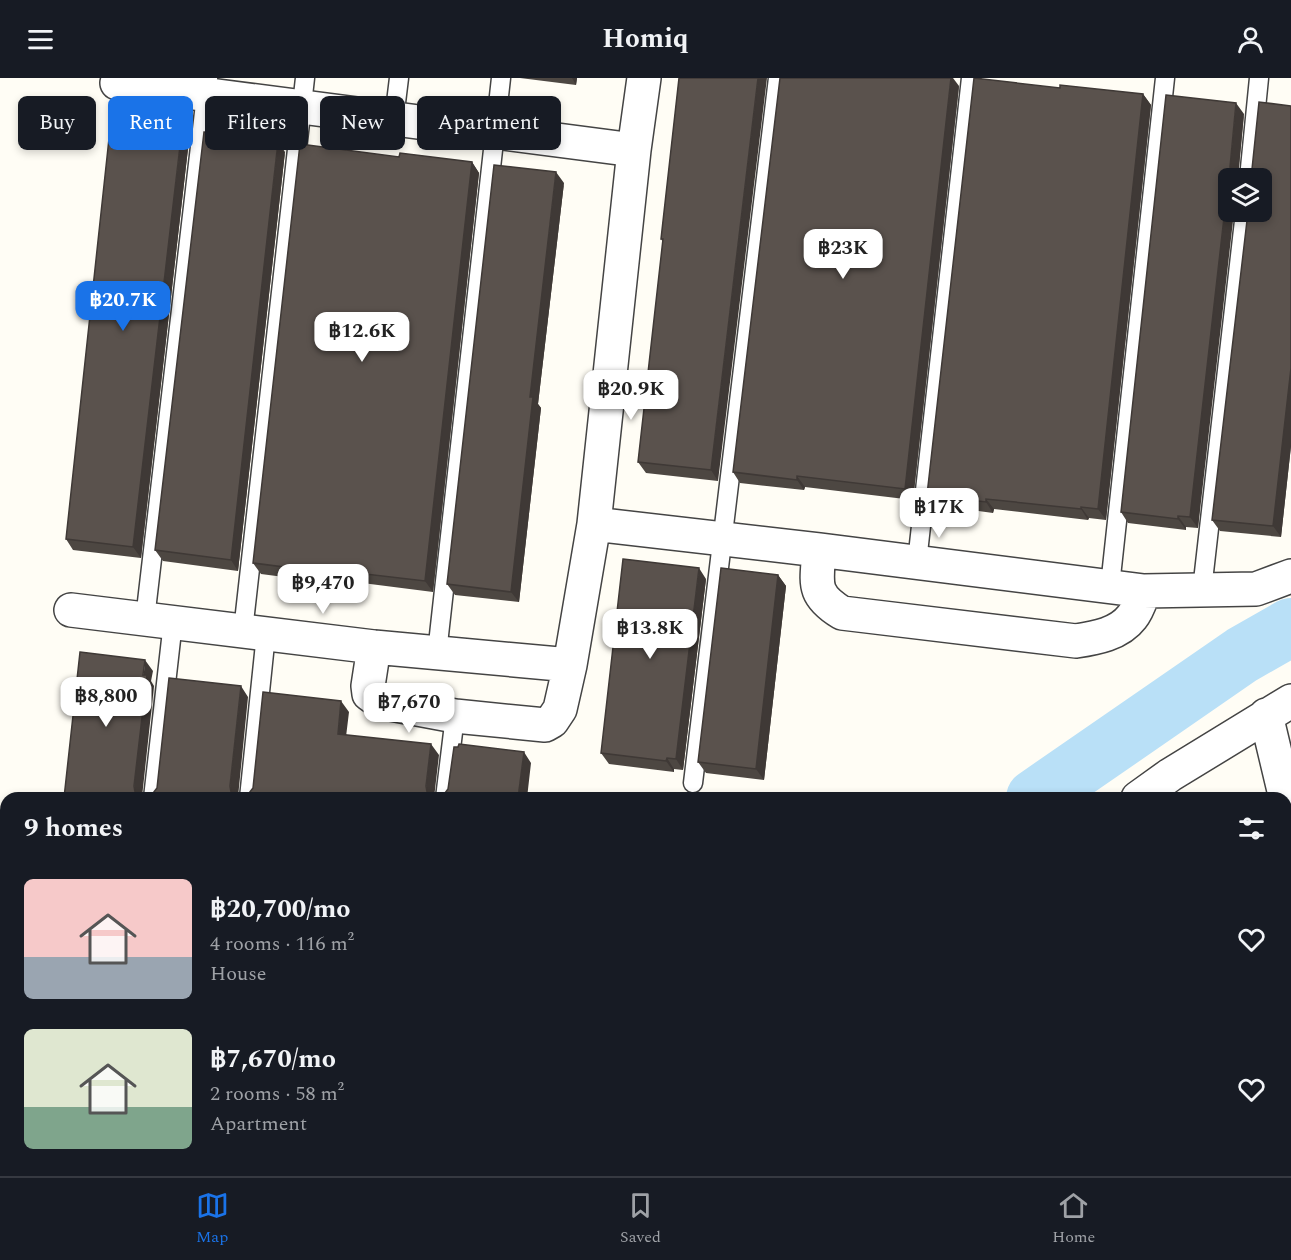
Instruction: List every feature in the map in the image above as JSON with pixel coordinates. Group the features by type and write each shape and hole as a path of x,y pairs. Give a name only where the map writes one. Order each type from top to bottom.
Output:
{"street":[{"path":"374,647 368,686 369,694 380,702 455,716 545,724 552,721 560,709 570,665 594,524 634,150 644,78"},
{"path":"117,83 208,86 303,93 320,98"},
{"path":"561,141 634,150"},
{"path":"594,524 1144,591 1256,590 1291,576"},
{"path":"819,550 817,582 823,600 842,613 1076,641 1099,637 1121,628 1134,616 1144,591"},
{"path":"71,610 374,647 570,665"},
{"path":"1156,792 1171,787 1279,708"},
{"path":"1279,708 1288,792"}],"lane":[{"path":"397,96 399,78"},
{"path":"499,96 501,78"},
{"path":"693,783 778,78"},
{"path":"917,562 971,78"},
{"path":"1110,586 1165,78"},
{"path":"1249,168 1259,78"},
{"path":"153,792 159,621 208,86"},
{"path":"249,792 254,632 303,93"},
{"path":"437,653 493,150"},
{"path":"1202,590 1244,222"},
{"path":"446,792 455,716"}],"building":[{"path":"679,78 758,78 711,470 638,462"},
{"path":"780,78 951,78 905,489 797,476 797,480 733,472"},
{"path":"974,78 1060,88 1060,85 1143,94 1098,509 986,499 986,502 927,495"},
{"path":"1166,95 1236,103 1230,168 1218,168 1218,222 1224,222 1190,517 1178,516 1178,519 1121,512"},
{"path":"1259,102 1291,106 1291,368 1273,526 1212,520 1247,222 1272,222 1272,168 1252,168"},
{"path":"204,132 205,150 277,150 231,560 155,550"},
{"path":"308,145 320,147 320,150 346,150 399,157 400,153 472,162 425,581 253,563 299,150 308,150"},
{"path":"108,148 108,150 180,150 133,547 66,539"},
{"path":"494,165 556,172 530,397 533,397 511,592 447,584"},
{"path":"623,559 699,568 676,759 667,758 666,761 601,753"},
{"path":"721,568 778,575 756,769 698,762"},
{"path":"80,652 145,660 143,675 147,675 135,792 65,792"},
{"path":"169,678 241,686 231,792 154,792 157,788"},
{"path":"263,692 341,701 338,734 431,744 427,792 250,792 253,788"},
{"path":"459,744 524,752 519,792 446,792 454,747 458,747"}],"waterway":[{"path":"1044,792 1242,655 1291,627"}]}
